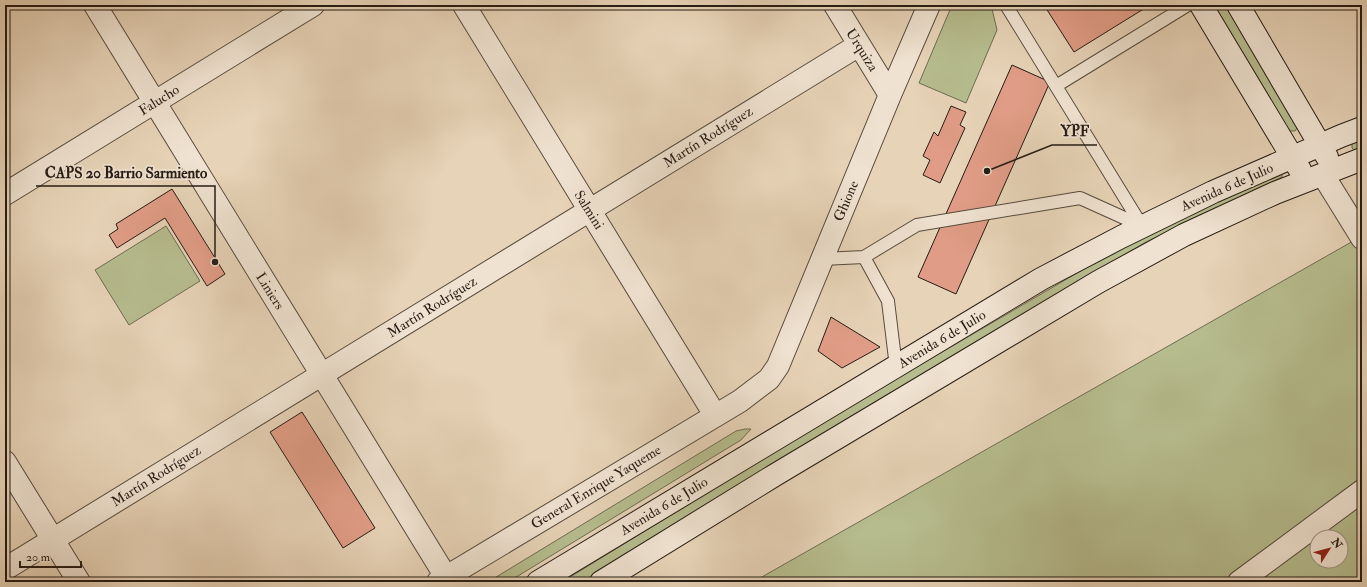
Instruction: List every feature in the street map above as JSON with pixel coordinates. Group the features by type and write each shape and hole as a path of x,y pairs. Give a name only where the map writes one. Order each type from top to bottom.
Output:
{"street":[{"name":"Liniers","path":"95,5 322,374 442,579"},
{"name":"Falucho","path":"5,194 313,5"},
{"name":"Salmini","path":"464,5 716,415"},
{"name":"Urquiza","path":"834,5 890,96"},
{"name":"Ghione","path":"754,390 769,379 778,366 929,5"},
{"path":"1201,5 1293,157 1321,175 1362,238"},
{"path":"1238,5 1320,145 1321,175"},
{"name":"Martín Rodríguez","path":"5,569 859,45"},
{"name":"Avenida 6 de Julio","path":"538,582 1041,279 1142,226 1213,192 1362,128"},
{"name":"Avenida 6 de Julio","path":"601,582 782,471 1098,282 1184,235 1274,193 1362,159"},
{"name":"General Enrique Yaqueme","path":"442,579 716,415 754,390"},
{"path":"5,462 79,582"},
{"path":"1239,582 1362,491"}],"lane":[{"path":"1006,5 1142,226"},
{"path":"1056,86 1188,5"},
{"path":"822,260 864,257 917,225 1080,198 1142,226"},
{"path":"864,257 888,301 896,367"}],"green space":[{"path":"952,5 987,5 992,9 997,30 966,103 919,83"},
{"path":"1214,5 1226,5 1297,124 1295,131 1288,129"},
{"path":"1362,139 1362,150 1355,151 1352,148 1352,144 1355,141"},
{"path":"1280,174 1282,177 1146,242 820,436 582,582 562,582 814,427 1142,235"},
{"path":"166,226 200,281 129,325 95,270"},
{"path":"1362,236 1362,582 753,582"},
{"path":"751,429 741,440 508,582 488,582 736,431"}],"building":[{"path":"1044,5 1150,5 1074,52"},
{"path":"1012,65 1050,82 956,294 918,277"},
{"path":"951,106 966,112 960,125 965,128 940,183 923,175 930,160 923,156 934,132 938,136"},
{"path":"172,189 225,274 207,286 165,218 117,248 109,235 118,229 116,224"},
{"path":"831,317 880,347 842,368 818,351"},
{"path":"302,412 375,528 343,548 270,432"}],"place":[{"name":"YPF","path":"987,171"},
{"name":"CAPS 20 Barrio Sarmiento","path":"215,262"}]}
